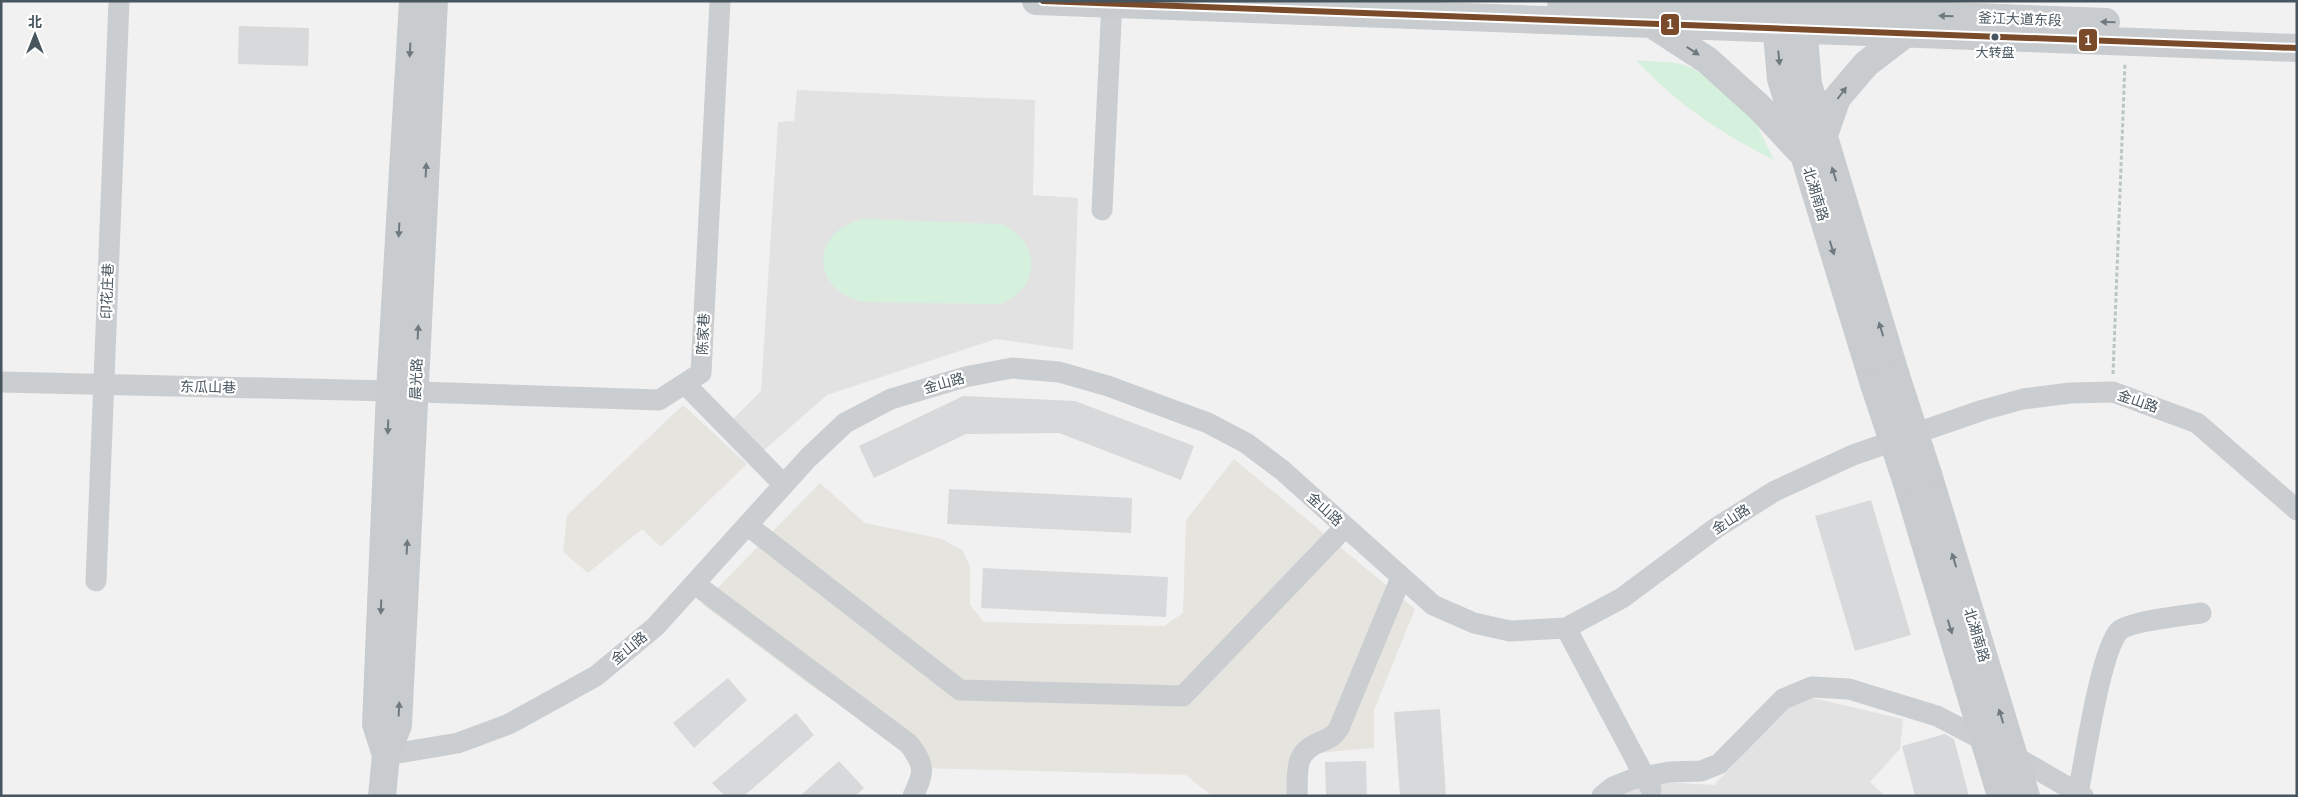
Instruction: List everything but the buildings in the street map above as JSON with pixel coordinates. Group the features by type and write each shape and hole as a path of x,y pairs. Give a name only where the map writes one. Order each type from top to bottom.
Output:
{"main road":[{"name":"晨光路","path":"382,796 386,756 398,725 402,392 413,1"},
{"name":"晨光路","path":"402,392 434,1"},
{"path":"1036,1 1654,10"},
{"path":"1560,1 1654,10 1759,107 1813,146 1837,98 1866,64 1896,17"},
{"name":"釜江大道东段","path":"1654,10 2297,30"},
{"name":"北湖南路","path":"1775,13 1781,79 1813,146 1885,380 2026,796"},
{"name":"北湖南路","path":"1803,14 1813,146"},
{"name":"釜江大道东段","path":"1896,17 2126,42 2297,48"},
{"name":"北湖南路","path":"1917,477 1984,740 2001,796"}],"street":[{"name":"印花庄巷","path":"96,581 102,385 119,1"},
{"name":"陈家巷","path":"402,392 658,400 701,373 720,1"},
{"path":"1102,210 1112,3"},
{"name":"金山路","path":"386,756 458,743 509,724 596,676 655,627 808,458 845,423 891,399 965,377 1012,368 1059,372 1108,386 1208,423 1246,443 1282,470 1433,605 1474,623 1510,631 1566,628 1622,598 1716,528 1775,491 1852,455 1983,410 2023,400 2070,393 2112,392 2197,423 2297,510"},
{"name":"东瓜山巷","path":"1,382 402,392"},
{"path":"685,384 784,485"},
{"path":"747,525 960,690 1183,696 1345,527"},
{"path":"1297,796 1300,757 1304,751 1335,735 1339,728 1401,578"},
{"path":"695,584 909,744 921,762 922,774 913,796"},
{"path":"1602,796 1613,786 1633,779 1669,772 1701,771 1719,764 1783,699 1812,687 1849,689 1937,716 2014,756 2081,794 2106,656 2120,630 2132,625 2201,613"},
{"path":"1566,628 1652,792"}],"path":[{"path":"2112,392 2126,42"}],"shaded area":[{"path":"797,90 1035,100 1033,195 1078,198 1073,350 996,339 827,395 763,451 732,420 761,391 778,122 794,121"},
{"path":"683,405 747,464 661,547 642,529 588,573 563,552 567,515"},
{"path":"1234,459 1415,609 1374,710 1374,748 1307,754 1308,796 1212,796 1186,775 918,768 891,739 810,685 702,604 820,483 865,523 942,539 963,551 970,567 970,605 984,622 1164,626 1183,613 1186,520"},
{"path":"1813,698 1903,719 1900,749 1870,782 1885,796 1593,796 1661,782 1714,785 1788,707"}],"green space":[{"path":"1636,60 1677,63 1695,69 1752,115 1774,160 1718,128 1683,104"},
{"path":"864,219 1002,224 1015,232 1024,242 1030,253 1032,265 1029,276 1024,287 1001,304 863,302 845,295 833,285 826,273 823,260 826,247 834,235 847,225"}],"transit line":[{"name":"1","path":"1043,1 2297,48"}],"place":[{"name":"大转盘","path":"1995,37"}]}
